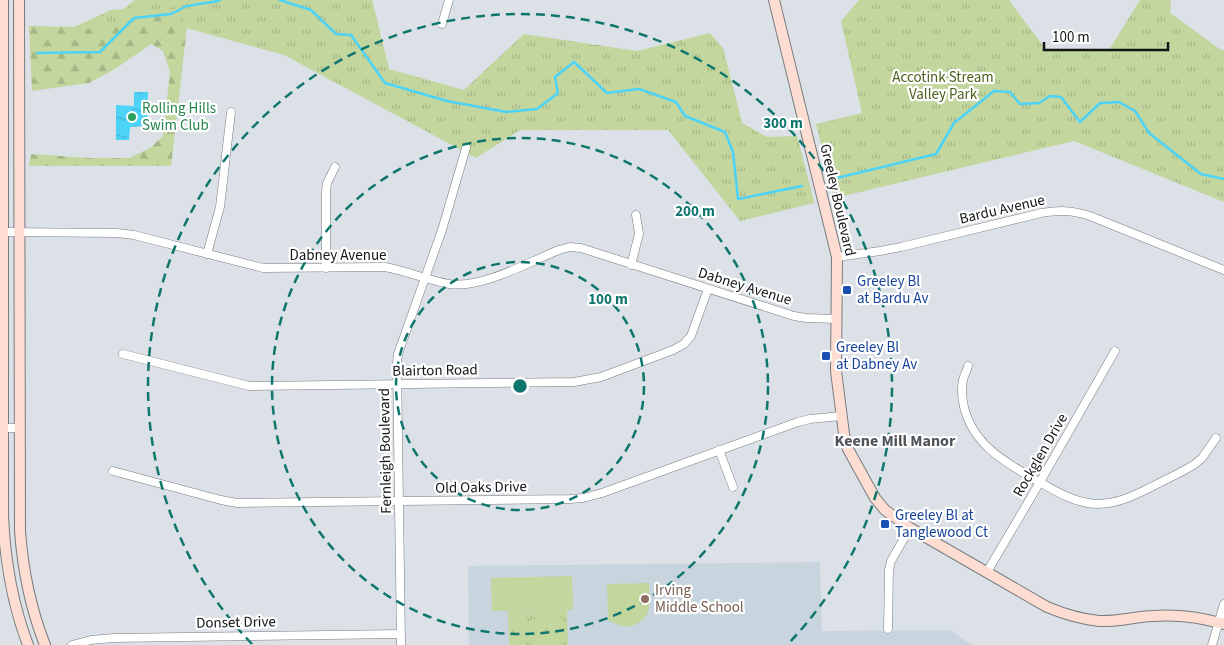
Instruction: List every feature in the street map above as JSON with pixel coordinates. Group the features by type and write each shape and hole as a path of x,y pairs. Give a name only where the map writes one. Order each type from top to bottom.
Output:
{"street":[{"path":"3,0 3,516 7,567 20,624 28,645"},
{"path":"19,0 19,515 22,565 32,610 45,645"},
{"path":"442,24 449,0"},
{"name":"Greeley Boulevard","path":"774,0 837,257 836,371 844,434 848,449 875,498 885,510 910,528 1064,614 1098,621 1176,615 1221,623"},
{"path":"206,254 220,208 231,112"},
{"name":"Fernleigh Boulevard","path":"402,645 398,354 442,230 466,148"},
{"path":"326,268 326,192 327,183 335,167"},
{"name":"Bardu Avenue","path":"837,257 901,247 1041,213 1062,210 1090,216 1224,270"},
{"path":"631,265 639,234 636,215"},
{"name":"Dabney Avenue","path":"3,232 117,233 134,235 263,268 385,267 451,284 478,282 494,278 559,250 570,247 581,248 794,316 836,319"},
{"name":"Blairton Road","path":"123,354 249,386 574,382 601,377 673,350 684,344 694,331 708,289"},
{"name":"Rockglen Drive","path":"987,572 1115,351"},
{"path":"968,366 963,381 962,397 973,430 985,445 998,457 1061,494 1079,501 1097,504 1119,501 1138,494 1192,466 1202,458 1216,438"},
{"name":"Old Oaks Drive","path":"113,471 237,503 570,499 602,493 798,422 841,416"},
{"path":"2,428 19,428"},
{"path":"719,450 733,486"},
{"path":"888,629 888,570 891,561 910,528"},
{"path":"1212,645 1221,623 1224,604"},
{"name":"Donset Drive","path":"72,645 90,640 114,638 401,634"}],"shaded area":[{"name":"Irving Middle School","path":"820,562 822,631 951,630 972,645 469,645 468,566"}],"green space":[{"path":"135,0 372,0 389,69 464,90 524,34 637,51 710,33 723,48 742,123 767,137 797,136 814,202 740,220 668,129 520,129 284,54 187,27 171,166 29,166 31,154 89,158 129,158 150,148 163,136 170,72 163,51 151,44 115,69 89,83 32,91 29,26 74,27 111,10 123,9"},
{"path":"137,0 372,0 389,70 464,91 524,35 637,52 710,34 723,49 742,124 767,138 797,137 814,203 740,221 668,130 520,130 476,158 284,55 186,28 178,6 104,29 75,28 111,12 124,10"},
{"name":"Accotink Stream Valley Park","path":"859,0 1010,0 1047,51 1109,50 1140,0 1171,0 1170,13 1221,50 1224,50 1224,202 1074,141 835,198 816,124 862,113 841,21"},
{"path":"572,576 573,610 492,611 491,578"},
{"path":"649,583 649,608 643,620 634,625 626,626 608,620 607,584"},
{"path":"567,610 568,645 509,645 508,611"},
{"path":"563,618 563,645 550,645 549,619"},
{"path":"513,619 526,619 527,645 514,645"},
{"path":"531,619 545,619 545,645 531,645"}],"water":[{"path":"134,92 148,92 147,126 130,127 129,140 116,140 116,105 134,106"}],"waterway":[{"path":"37,53 100,52 134,18 171,14 187,6 220,0"},
{"path":"280,0 311,10 336,34 351,35 385,83 447,101 506,112 537,109 558,93 555,77 574,62 607,93 639,89 676,102 685,116 725,132 733,152 738,199 802,186"},
{"path":"837,178 936,154 954,123 994,91 1010,92 1020,104 1039,103 1050,96 1061,97 1080,122 1100,103 1119,102 1135,111 1149,133 1201,174 1224,179"}],"place":[{"name":"Rolling Hills Swim Club","path":"132,117"},
{"name":"Greeley Bl at Bardu Av","path":"847,290"},
{"name":"Greeley Bl at Dabney Av","path":"826,356"},
{"name":"Greeley Bl at Tanglewood Ct","path":"885,524"},
{"name":"Irving Middle School","path":"645,599"}],"district":[{"name":"Keene Mill Manor","path":"895,440"}]}
